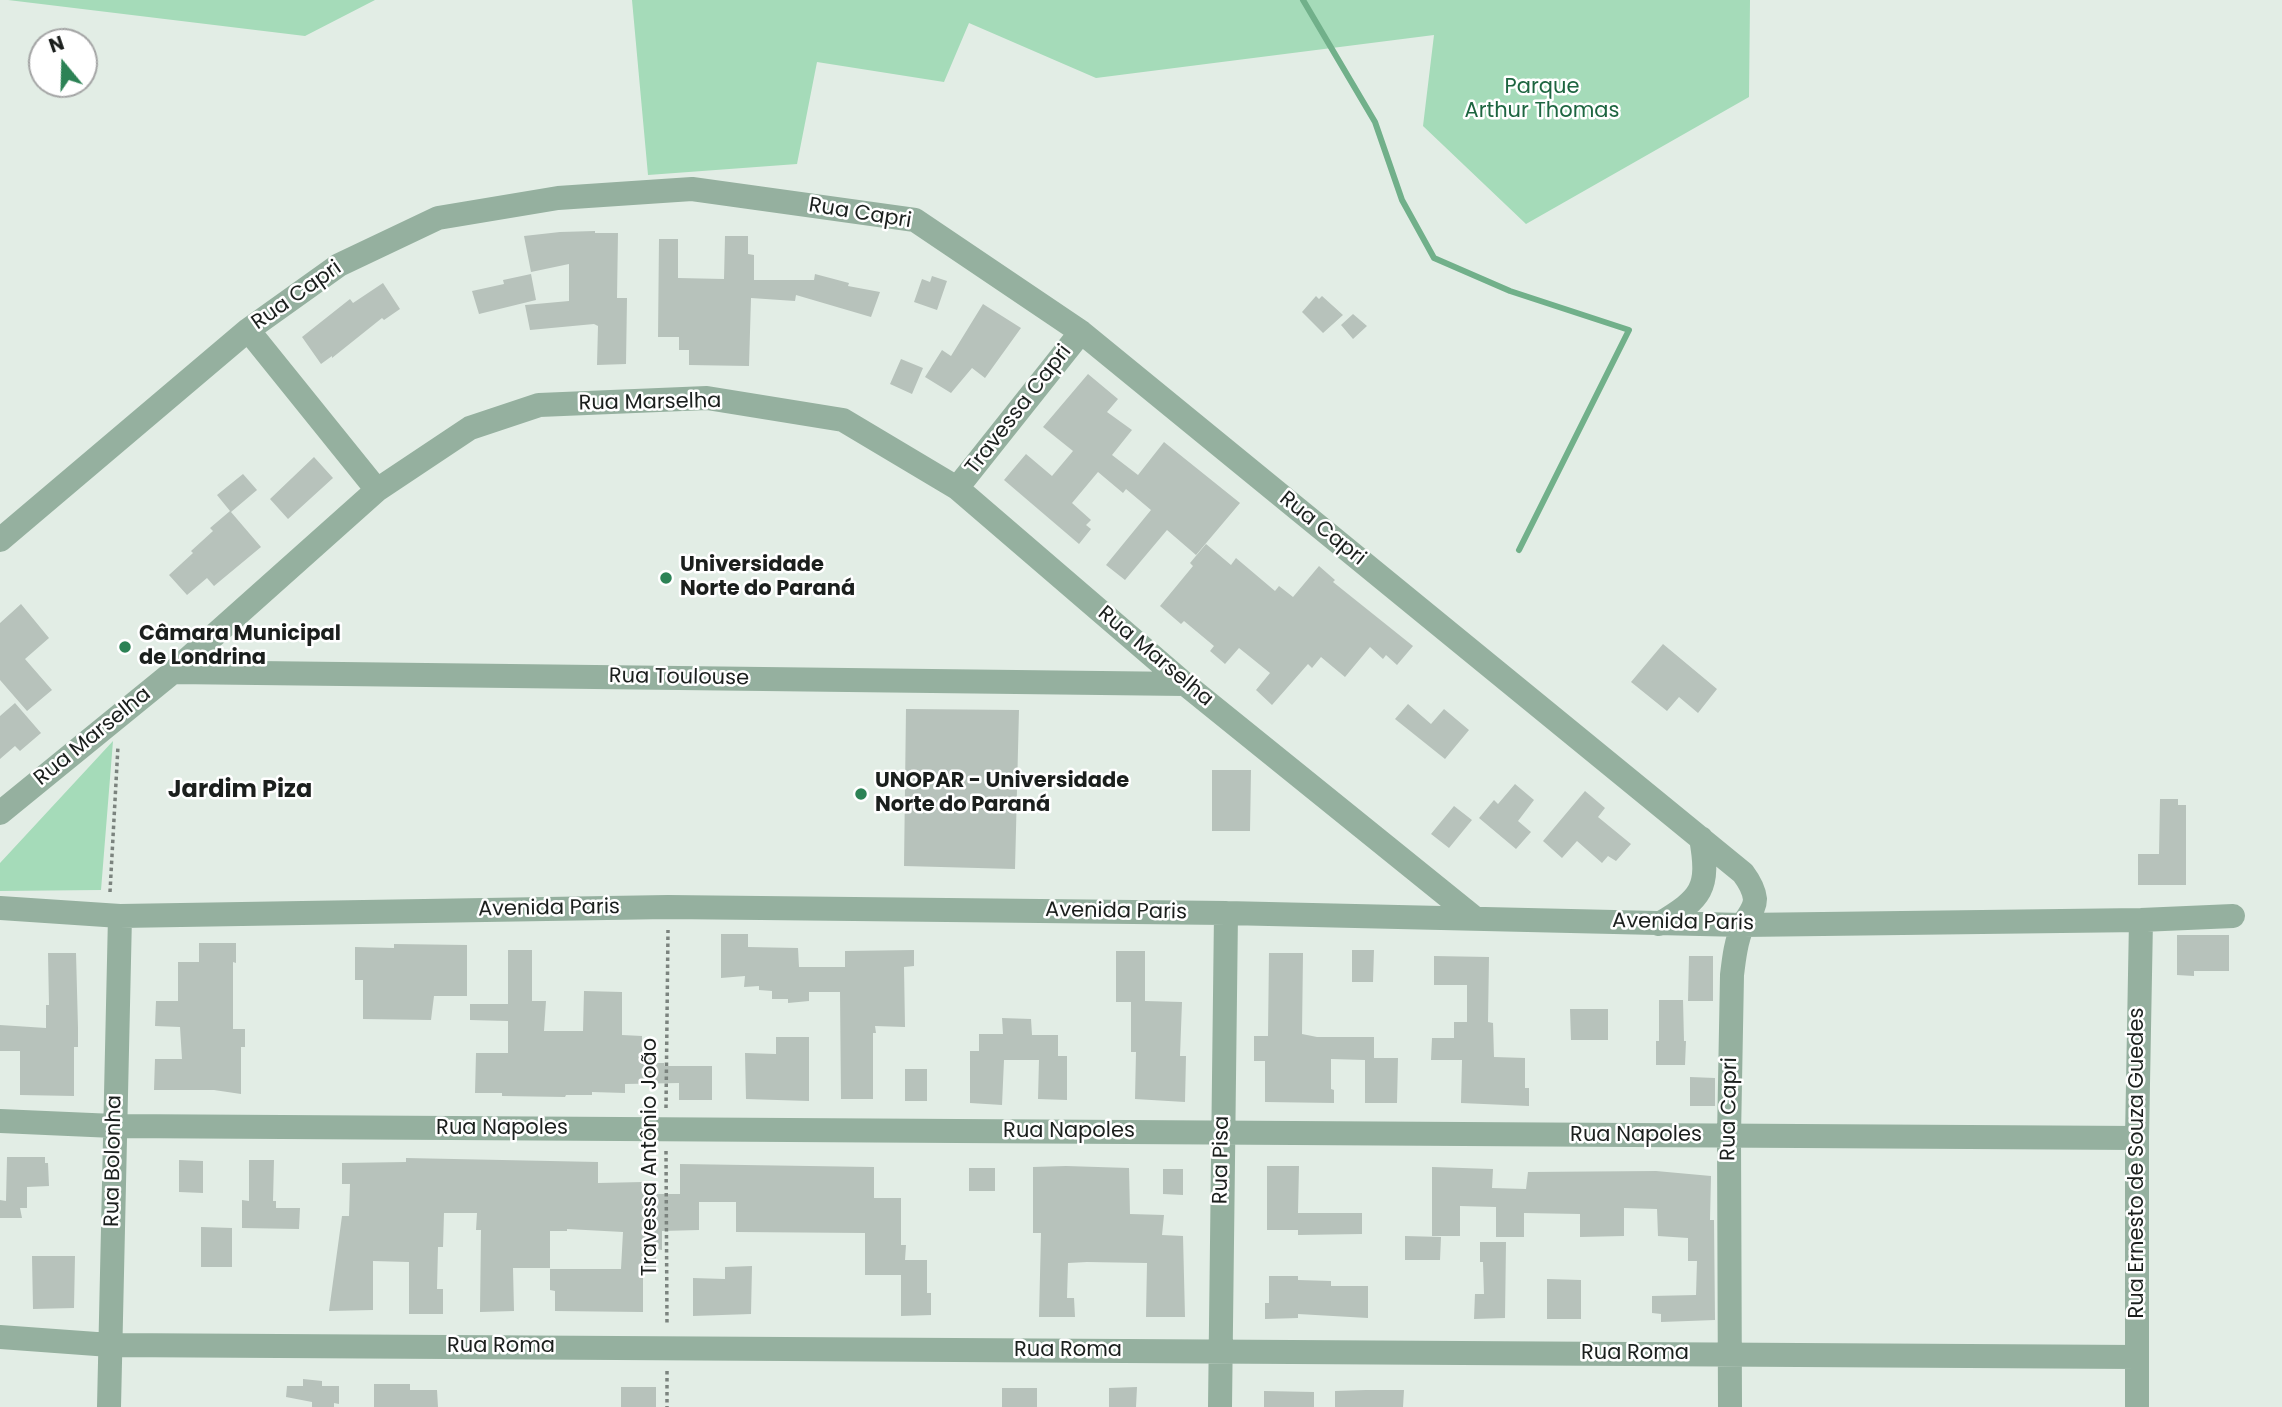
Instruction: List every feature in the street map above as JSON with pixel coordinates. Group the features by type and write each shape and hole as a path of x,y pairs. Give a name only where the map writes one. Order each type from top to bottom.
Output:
{"street":[{"name":"Rua Capri","path":"0,540 248,330 339,265 438,218 558,198 692,189 915,220 1081,332 1743,873 1752,887 1755,900 1735,949 1732,975 1729,1136 1730,1407"},
{"path":"248,330 377,490"},
{"name":"Travessa Capri","path":"957,488 1081,332"},
{"name":"Rua Marselha","path":"0,813 173,672 377,490 470,428 539,405 708,398 843,420 957,488 1185,684 1476,919"},
{"name":"Rua Toulouse","path":"173,672 1185,684"},
{"path":"1658,924 1687,907 1699,894 1704,878 1705,860 1701,838"},
{"name":"Avenida Paris","path":"0,908 114,916 668,907 1226,913 1743,925 2141,920 2233,916"},
{"name":"Rua Pisa","path":"1220,1407 1226,913"},
{"name":"Rua Bolonha","path":"109,1407 114,1126 114,916"},
{"name":"Rua Ernesto de Souza Guedes","path":"2137,1407 2137,1139 2141,920"},
{"name":"Rua Napoles","path":"0,1121 114,1126 2137,1139"},
{"name":"Rua Roma","path":"0,1337 110,1345 2137,1357"}],"path":[{"path":"114,916 119,716"},
{"name":"Travessa Antônio João","path":"667,1407 665,1130 668,907"}],"green space":[{"path":"8,0 375,0 305,36"},
{"name":"Parque Arthur Thomas","path":"632,0 1750,0 1749,97 1526,224 1423,126 1434,35 1096,78 969,23 944,82 817,62 797,164 648,175"},
{"path":"113,741 101,890 0,891 0,863"}],"building":[{"path":"595,231 618,233 617,298 627,298 626,364 597,365 598,326 594,324 530,330 525,305 569,301 569,264 531,272 524,236"},
{"path":"725,236 748,236 748,254 754,255 754,280 814,280 815,274 849,283 848,286 880,292 871,317 796,295 795,301 751,298 749,366 689,365 689,350 679,350 679,337 658,337 659,239 678,239 678,278 724,279"},
{"path":"531,274 536,300 479,314 472,291 504,284 503,280"},
{"path":"932,276 947,281 937,310 914,302 922,279 930,282"},
{"path":"383,283 400,309 384,320 382,318 321,364 302,337 350,299 353,303"},
{"path":"1316,296 1319,299 1322,296 1343,315 1323,333 1302,312"},
{"path":"983,304 1021,328 985,378 972,368 951,393 925,377 942,350 951,356"},
{"path":"1353,314 1367,326 1353,339 1341,325"},
{"path":"901,359 923,368 912,394 890,384"},
{"path":"1088,374 1118,399 1107,412 1132,430 1112,455 1138,475 1164,442 1240,503 1196,555 1167,530 1125,580 1106,565 1151,510 1126,489 1123,493 1098,472 1072,503 1091,520 1086,525 1091,529 1079,544 1004,480 1026,454 1052,476 1073,451 1043,427"},
{"path":"314,457 333,478 288,519 270,499"},
{"path":"243,474 257,490 231,512 261,547 214,586 207,578 187,595 169,575 213,531 210,528 230,511 217,495"},
{"path":"1206,544 1231,565 1236,558 1275,591 1279,586 1293,597 1319,566 1335,580 1333,582 1413,646 1397,665 1386,655 1383,659 1370,647 1345,677 1321,657 1312,668 1308,664 1272,705 1256,690 1270,673 1239,648 1225,664 1210,651 1214,646 1184,621 1181,624 1160,606 1193,566 1190,563"},
{"path":"21,604 49,638 25,659 52,690 27,711 0,680 0,623"},
{"path":"1663,644 1717,689 1698,713 1679,697 1667,711 1631,682"},
{"path":"15,703 41,733 20,751 15,746 0,759 0,716"},
{"path":"1408,704 1431,724 1444,709 1469,730 1445,759 1395,719"},
{"path":"906,709 1019,710 1015,869 904,866"},
{"path":"1212,770 1251,770 1250,831 1212,831"},
{"path":"1515,784 1534,800 1518,821 1531,832 1516,849 1479,818 1494,800 1498,804"},
{"path":"1585,791 1605,808 1598,817 1631,844 1616,861 1608,856 1602,863 1577,841 1562,858 1543,841"},
{"path":"2160,799 2178,799 2178,805 2186,805 2186,885 2138,885 2138,854 2159,854"},
{"path":"1454,806 1472,820 1449,848 1431,834"},
{"path":"721,934 748,934 748,947 798,948 799,967 845,967 845,951 914,950 914,966 904,967 905,1027 875,1026 876,1033 873,1033 873,1099 841,1099 840,992 809,992 809,1001 788,1003 788,999 772,999 772,991 759,990 759,986 744,987 745,976 721,978"},
{"path":"2177,935 2229,935 2229,971 2194,971 2194,976 2177,975"},
{"path":"199,943 236,943 236,963 233,962 233,1029 245,1029 245,1047 241,1047 241,1094 214,1090 154,1090 155,1059 182,1059 180,1027 155,1026 156,1001 178,1001 178,962 199,962"},
{"path":"394,944 467,945 467,996 434,996 431,1020 363,1019 363,980 355,980 355,947 394,948"},
{"path":"508,950 532,950 532,1001 546,1001 544,1031 583,1031 584,991 622,992 622,1035 642,1036 642,1056 656,1056 656,1063 664,1063 664,1066 712,1066 712,1100 679,1100 679,1083 625,1084 625,1093 592,1092 592,1095 565,1097 475,1093 476,1053 508,1053 508,1021 470,1020 470,1004 508,1004"},
{"path":"1352,950 1374,950 1373,982 1352,982"},
{"path":"1116,951 1145,951 1145,1001 1182,1002 1180,1056 1186,1056 1185,1102 1135,1099 1136,1052 1131,1052 1131,1002 1116,1002"},
{"path":"48,953 76,953 78,1047 74,1047 74,1096 20,1095 20,1051 0,1051 0,1025 46,1028 46,1005 49,1005"},
{"path":"1269,953 1303,953 1302,1034 1317,1037 1374,1037 1374,1058 1398,1058 1397,1103 1365,1103 1365,1060 1331,1059 1334,1103 1265,1102 1265,1061 1254,1061 1254,1036 1268,1036"},
{"path":"1434,956 1489,957 1488,1022 1493,1023 1494,1057 1525,1058 1525,1088 1529,1088 1529,1106 1461,1103 1462,1060 1431,1060 1432,1038 1454,1038 1454,1022 1467,1022 1467,985 1434,985"},
{"path":"1689,956 1713,956 1713,1001 1688,1001"},
{"path":"1659,1000 1683,1000 1685,1065 1656,1065"},
{"path":"1570,1009 1608,1009 1608,1040 1571,1040"},
{"path":"1002,1018 1031,1019 1032,1035 1058,1035 1058,1056 1067,1056 1067,1100 1038,1099 1039,1060 1004,1060 1002,1105 970,1103 970,1051 979,1051 979,1034 1003,1034"},
{"path":"776,1037 809,1037 809,1101 746,1099 745,1053 776,1054"},
{"path":"905,1069 927,1069 927,1101 905,1101"},
{"path":"1690,1077 1715,1078 1715,1106 1690,1106"},
{"path":"7,1157 45,1157 45,1163 48,1163 49,1186 27,1187 27,1208 20,1208 22,1218 0,1218 0,1200 6,1201"},
{"path":"406,1158 598,1162 598,1183 643,1182 643,1194 680,1194 680,1164 874,1167 874,1198 901,1198 901,1245 906,1245 905,1260 927,1260 927,1293 931,1293 931,1315 901,1316 901,1275 865,1275 865,1233 736,1232 736,1202 699,1202 699,1230 662,1231 662,1250 656,1249 656,1267 643,1267 643,1312 555,1311 555,1291 550,1290 550,1269 621,1269 623,1232 567,1229 550,1231 550,1268 513,1268 514,1311 480,1312 481,1230 476,1230 477,1213 444,1213 443,1247 438,1247 437,1289 443,1289 443,1314 409,1314 409,1262 373,1261 373,1310 329,1311 342,1216 349,1216 350,1184 342,1184 342,1163 406,1162"},
{"path":"179,1160 203,1161 203,1193 179,1192"},
{"path":"249,1160 274,1160 273,1201 276,1201 276,1208 300,1208 299,1229 242,1228 242,1200 249,1201"},
{"path":"1267,1166 1299,1166 1298,1213 1362,1213 1362,1234 1298,1235 1298,1230 1267,1230"},
{"path":"1033,1167 1129,1168 1130,1214 1164,1215 1162,1235 1183,1236 1185,1317 1146,1317 1147,1263 1087,1262 1068,1263 1067,1298 1074,1298 1075,1317 1039,1317 1041,1233 1033,1233"},
{"path":"1432,1167 1493,1169 1492,1188 1526,1189 1528,1172 1656,1171 1711,1176 1710,1220 1714,1220 1715,1320 1661,1322 1661,1314 1652,1313 1652,1296 1696,1295 1697,1261 1688,1261 1688,1238 1658,1236 1657,1209 1624,1208 1624,1236 1580,1237 1580,1214 1524,1213 1524,1237 1496,1237 1496,1207 1460,1206 1460,1236 1432,1236"},
{"path":"969,1168 995,1168 995,1191 969,1191"},
{"path":"1163,1169 1183,1169 1183,1195 1163,1194"},
{"path":"201,1227 232,1228 232,1267 201,1267"},
{"path":"1405,1236 1441,1237 1440,1260 1405,1260"},
{"path":"1480,1242 1506,1242 1505,1318 1474,1319 1475,1294 1484,1294"},
{"path":"32,1256 75,1256 74,1308 33,1309"},
{"path":"752,1266 751,1314 693,1316 693,1278 725,1279 725,1267"},
{"path":"1269,1276 1298,1276 1298,1280 1331,1281 1331,1286 1368,1286 1368,1318 1298,1314 1298,1318 1265,1319 1265,1303 1269,1303"},
{"path":"1547,1279 1581,1280 1581,1319 1547,1319"},
{"path":"303,1379 322,1381 322,1386 339,1386 339,1404 334,1403 334,1407 312,1407 312,1402 286,1397 287,1386 303,1386"},
{"path":"374,1384 410,1384 410,1390 437,1390 438,1407 374,1407"},
{"path":"621,1387 656,1387 656,1407 621,1407"},
{"path":"1137,1387 1136,1407 1109,1407 1109,1388"},
{"path":"1002,1388 1037,1388 1037,1407 1002,1407"},
{"path":"1404,1390 1403,1407 1335,1407 1335,1391"},
{"path":"1264,1391 1314,1392 1314,1407 1264,1407"}],"waterway":[{"path":"1303,0 1375,122 1402,200 1434,258 1510,291 1629,330 1519,550"}],"place":[{"name":"Universidade Norte do Paraná","path":"666,578"},
{"name":"Câmara Municipal de Londrina","path":"125,647"},
{"name":"UNOPAR - Universidade Norte do Paraná","path":"861,794"}],"district":[{"name":"Jardim Piza","path":"240,791"}]}
